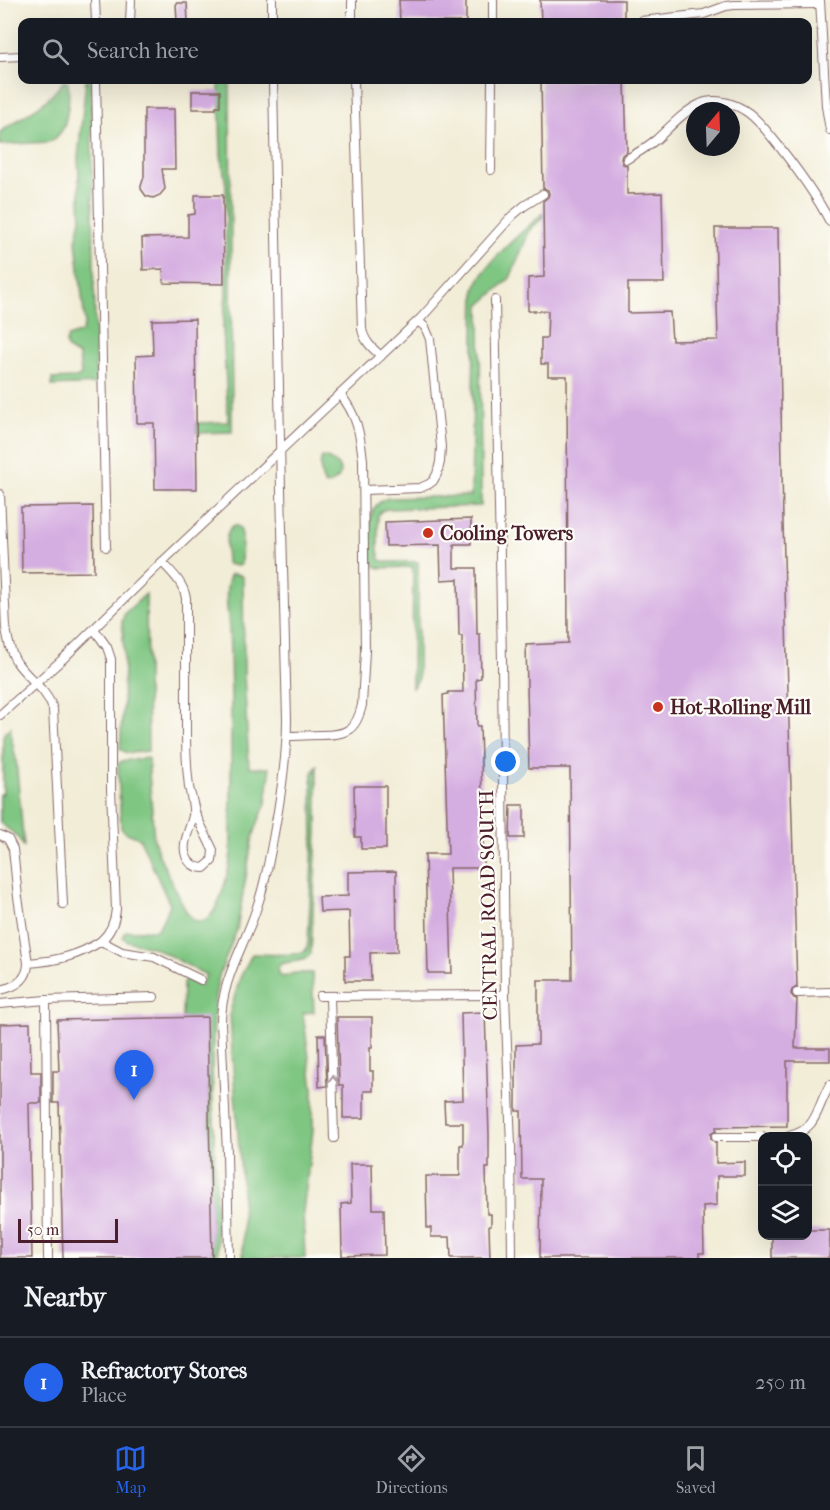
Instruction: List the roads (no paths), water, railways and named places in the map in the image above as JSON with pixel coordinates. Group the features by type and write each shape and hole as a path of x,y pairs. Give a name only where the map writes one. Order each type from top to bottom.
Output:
{"lane":[{"path":"95,0 96,18"},
{"path":"130,18 131,0"},
{"path":"272,0 272,18"},
{"path":"352,0 352,18"},
{"path":"493,0 493,18"},
{"path":"668,18 704,14 734,5 820,2 826,106 830,130"},
{"path":"0,57 18,56"},
{"path":"96,84 106,547"},
{"path":"229,1258 222,1003 225,988 266,878 285,763 287,736 273,84"},
{"path":"354,84 361,319 363,337 381,356"},
{"path":"491,170 492,84"},
{"path":"627,159 647,147 683,116 702,104 711,101 732,104 744,110 761,124 804,179 830,222"},
{"path":"0,714 94,629 418,321 507,221 524,206 543,194"},
{"name":"CENTRAL ROAD SOUTH","path":"495,300 502,650 505,995 512,1258"},
{"path":"363,490 425,487 433,481 439,469 441,447 430,339 425,327 418,321"},
{"path":"287,736 344,733 354,726 360,713 365,651 363,460 360,436 351,409 340,394"},
{"path":"0,494 8,641 17,664 50,700 54,715 63,904"},
{"path":"162,562 181,583 186,597 186,736 191,795 193,816 185,842 185,851 188,860 193,865 204,868 212,861 213,850 196,815 191,795"},
{"path":"28,963 59,960 86,950 101,941 111,929 114,920 116,909 111,789 111,659 107,647 94,629"},
{"path":"0,835 8,839 13,849 28,963 26,974 21,981 12,987 0,990"},
{"path":"101,941 122,952 144,955 162,961 201,980"},
{"path":"797,993 830,992"},
{"path":"320,996 505,995"},
{"path":"330,996 334,1138"},
{"path":"0,1004 46,1000 154,997"},
{"path":"46,1000 48,1258"},
{"path":"801,1132 810,1126 815,1118 823,1096 830,1085"},
{"path":"716,1137 758,1137"}],"place":[{"name":"Cooling Towers","path":"428,533"},
{"name":"Hot-Rolling Mill","path":"658,707"},
{"name":"Refractory Stores","path":"134,1100"}]}
